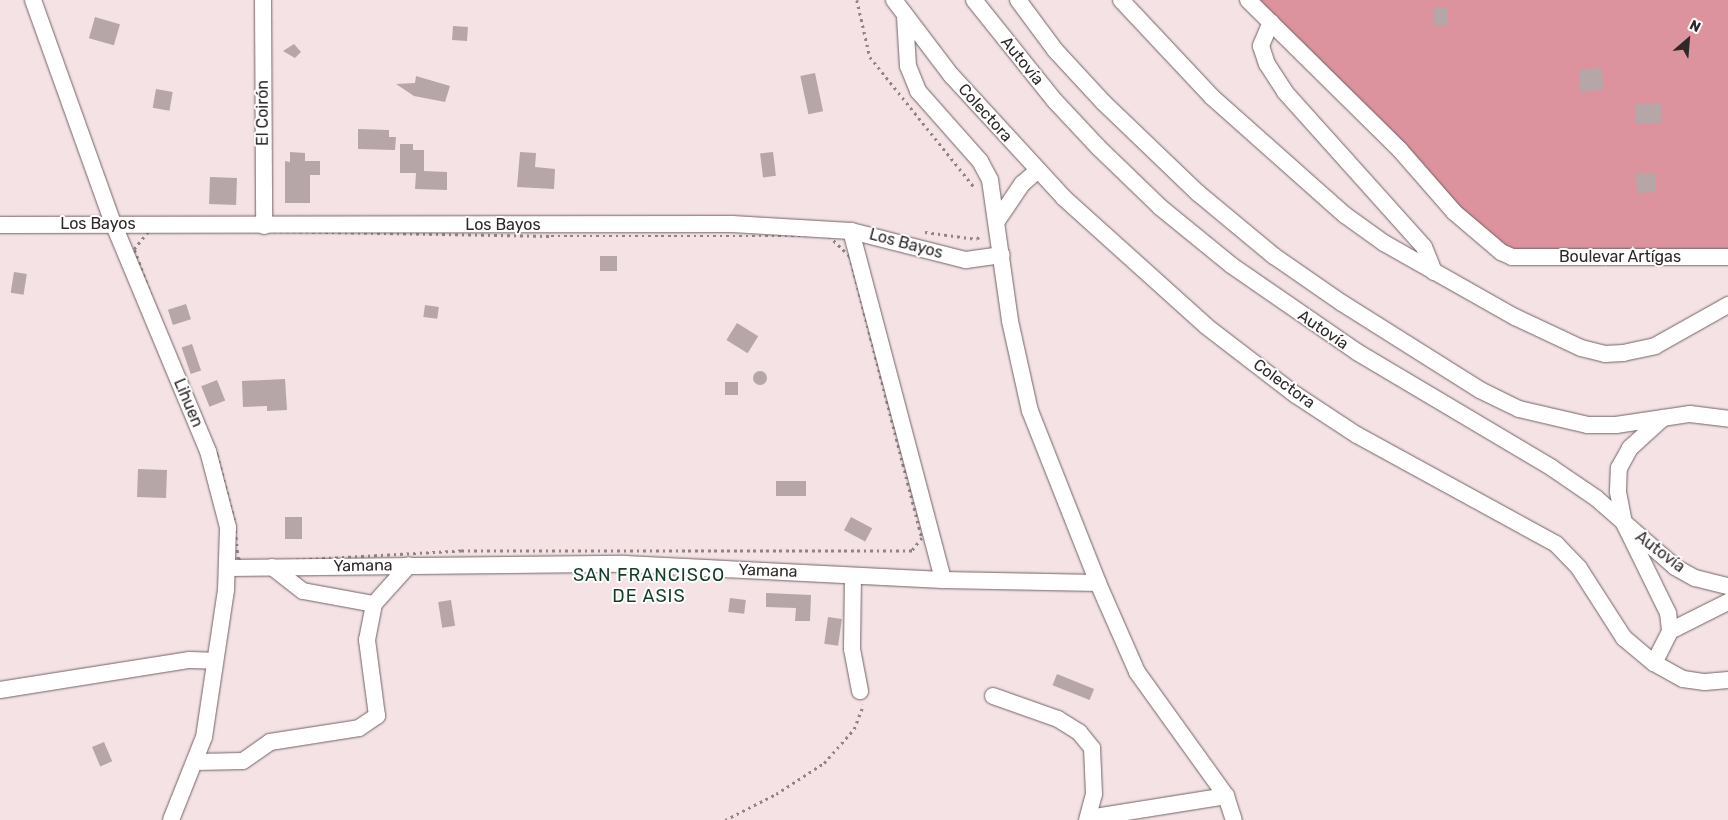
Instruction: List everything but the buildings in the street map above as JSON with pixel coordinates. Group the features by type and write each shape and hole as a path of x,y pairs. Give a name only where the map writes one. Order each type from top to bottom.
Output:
{"street":[{"name":"Lihuen","path":"33,0 113,223 208,451 228,527 228,568 213,661 204,737 196,762 171,820"},
{"name":"El Coirón","path":"263,0 264,226"},
{"name":"Colectora","path":"894,0 905,17 951,75 1038,170 1168,294 1296,395 1403,462 1556,544 1579,568 1624,638 1654,663 1683,679 1705,682 1728,680"},
{"name":"Autovía","path":"974,0 1055,101 1099,148 1160,207 1231,265 1357,352 1552,468 1596,498 1675,566 1695,578 1728,586"},
{"name":"Autovía","path":"1018,0 1055,50 1103,102 1198,193 1274,256 1408,347 1519,409 1588,425 1616,425 1690,414 1728,419"},
{"path":"1121,0 1212,97 1292,171 1384,244 1514,317 1581,348 1605,354 1655,346 1709,312 1728,305"},
{"path":"1248,0 1271,22 1261,46 1267,64 1285,92 1424,247 1434,272"},
{"path":"905,17 908,66 918,91 980,161 990,180 990,226 1002,255 1010,321 1030,410 1098,583 1137,672 1226,796 1234,820"},
{"name":"Boulevar Artígas","path":"1271,22 1400,150 1473,231 1512,256 1728,257"},
{"path":"990,226 1022,184 1038,170"},
{"name":"Los Bayos","path":"0,225 113,223 264,226 732,224 851,230 966,260 1002,255"},
{"path":"851,230 943,580"},
{"path":"1665,417 1630,448 1619,468 1618,491 1624,523 1662,595 1670,631"},
{"name":"Yamana","path":"228,568 625,564 943,580 1098,583"},
{"path":"196,762 243,761 270,742 359,728 377,716 367,640 374,604 409,565"},
{"path":"272,567 303,591 374,604"},
{"path":"853,576 852,649 860,691"},
{"path":"1654,663 1670,631 1728,602"},
{"path":"0,690 180,661 213,661"},
{"path":"993,696 1058,719 1079,732 1092,748 1094,794 1088,819 1226,796"}],"path":[{"path":"857,0 870,57 976,189"},
{"path":"921,231 977,239 990,226"},
{"path":"150,228 551,236 829,236 850,256 922,538 912,551 461,551 246,563 238,559 234,520 217,455 166,338 134,249 150,228"},
{"path":"724,820 776,794 824,763 854,729 864,708 860,691"}],"shaded area":[{"path":"1248,0 1728,0 1728,257 1501,252"}],"district":[{"name":"SAN FRANCISCO DE ASIS","path":"649,586"}]}
